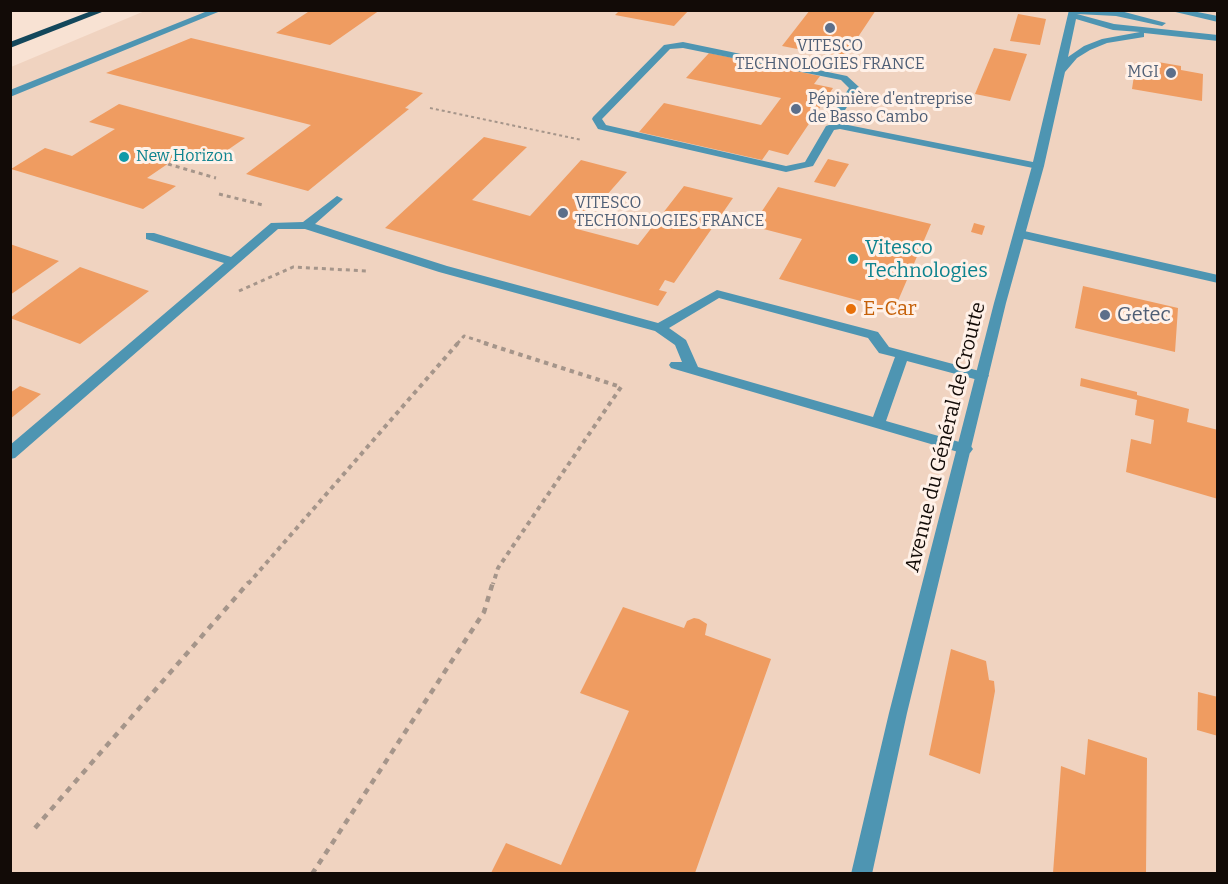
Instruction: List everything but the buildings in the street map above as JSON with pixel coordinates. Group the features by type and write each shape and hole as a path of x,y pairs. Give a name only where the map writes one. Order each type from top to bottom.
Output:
{"main road":[{"path":"10,36 79,10"},
{"path":"10,45 103,10"}],"street":[{"path":"10,94 219,10"},
{"path":"1133,10 1172,29"},
{"path":"1171,10 1218,19"},
{"path":"1074,13 1116,13 1172,29"},
{"path":"1074,13 1102,25 1172,29 1218,36"},
{"name":"Avenue du Général de Croutte","path":"861,873 898,714 982,376 1038,166 1074,13"},
{"path":"1061,70 1074,56 1105,41 1172,29"},
{"path":"840,126 834,120 855,87 844,78 683,45 667,47 597,119 602,127 786,169 809,164 830,128 840,126 1038,166"},
{"path":"306,225 337,199"},
{"path":"10,454 275,226 306,225 443,269 660,328 681,343 692,370"},
{"path":"1020,234 1218,279"},
{"path":"150,236 233,262"},
{"path":"660,328 717,294 873,335 884,350 982,376"},
{"path":"878,423 887,393 903,355"},
{"path":"676,365 965,449"}],"path":[{"path":"168,164 216,177"},
{"path":"198,292 209,304 293,267 371,272"},
{"path":"35,828 464,336 621,387 498,568 484,612 312,873"}],"shaded area":[{"path":"147,10 1217,11 1217,873 11,874 11,67"}],"place":[{"name":"VITESCO TECHNOLOGIES FRANCE","path":"830,28"},
{"name":"MGI","path":"1171,73"},
{"name":"Pépinière d'entreprise de Basso Cambo","path":"796,109"},
{"name":"New Horizon","path":"124,157"},
{"name":"VITESCO TECHONLOGIES FRANCE","path":"563,213"},
{"name":"Vitesco Technologies","path":"853,259"},
{"name":"E-Car","path":"851,309"},
{"name":"Getec","path":"1105,315"}]}
